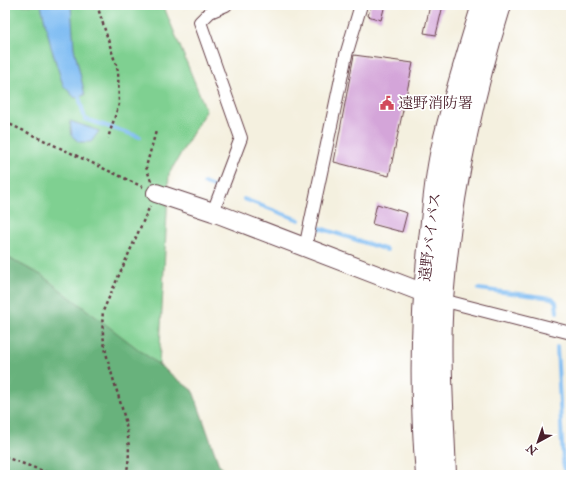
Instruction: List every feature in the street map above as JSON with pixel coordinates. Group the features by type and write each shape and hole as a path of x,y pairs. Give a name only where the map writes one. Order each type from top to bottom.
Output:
{"highway":[{"name":"遠野バイパス","path":"427,475 421,380 433,297 453,204 460,118 483,5"},
{"name":"遠野バイパス","path":"460,118 477,82 500,5"},
{"name":"遠野バイパス","path":"433,297 442,378 446,475"}],"street":[{"path":"213,212 242,138 200,22 210,12 226,5"},
{"path":"305,248 346,55 361,5"},
{"path":"156,193 213,212 433,297 571,333"}],"path":[{"path":"97,5 118,71 119,104 108,138"},
{"path":"5,122 156,193"},
{"path":"126,475 130,460 128,432 108,362 101,326 103,311 156,193 146,167 156,131"},
{"path":"5,457 54,475"}],"green space":[{"path":"5,5 161,5 164,7 206,110 169,174 154,462 5,475"},
{"path":"5,256 41,275 193,391 219,465 230,475 5,475"}],"water":[{"path":"41,5 71,5 74,48 85,95 75,98 63,85 51,47"},
{"path":"70,121 99,131 91,142 79,142 72,136"}],"building":[{"path":"371,5 385,5 381,20 368,16"},
{"path":"430,5 443,5 436,35 424,33"},
{"path":"354,55 413,63 389,176 334,162"},
{"path":"377,204 407,213 402,232 372,224"}],"waterway":[{"path":"79,97 85,119 140,137"},
{"path":"204,183 218,189"},
{"path":"244,199 299,220"},
{"path":"320,228 387,250"},
{"path":"479,289 552,298 556,302 557,312"},
{"path":"557,347 563,462 566,475"}],"place":[{"name":"遠野消防署","path":"387,103"}]}
